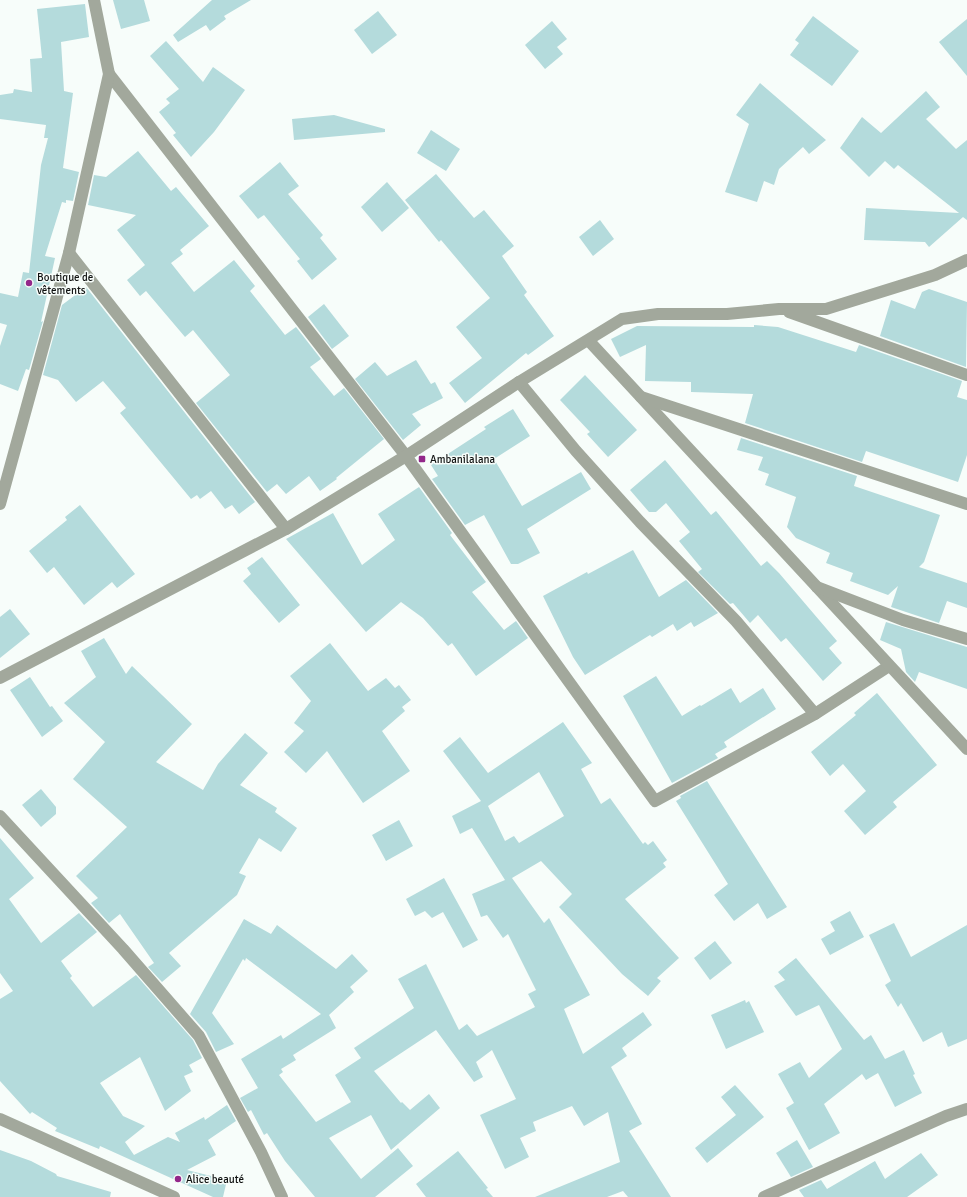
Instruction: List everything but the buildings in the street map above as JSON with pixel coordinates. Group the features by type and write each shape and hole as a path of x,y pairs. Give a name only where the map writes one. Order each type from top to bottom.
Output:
{"street":[{"path":"0,504 69,253 109,74 94,0"},
{"path":"109,74 406,456 655,800 815,714 889,666"},
{"path":"69,253 286,529"},
{"path":"0,678 286,529 406,456 519,382 589,341 622,319 658,314 727,314 779,309 826,309 935,275 967,260"},
{"path":"779,309 967,375"},
{"path":"589,341 967,749"},
{"path":"519,382 576,451 640,522 736,621 815,714"},
{"path":"641,397 967,504"},
{"path":"815,586 903,620 967,639"},
{"path":"0,816 123,949 199,1036 261,1152 282,1197"},
{"path":"764,1197 946,1116 967,1109"},
{"path":"0,1119 174,1197"}],"place":[{"name":"Boutique de vêtements","path":"29,283"},
{"name":"Ambanilalana","path":"422,459"},
{"name":"Alice beauté","path":"178,1179"}]}
